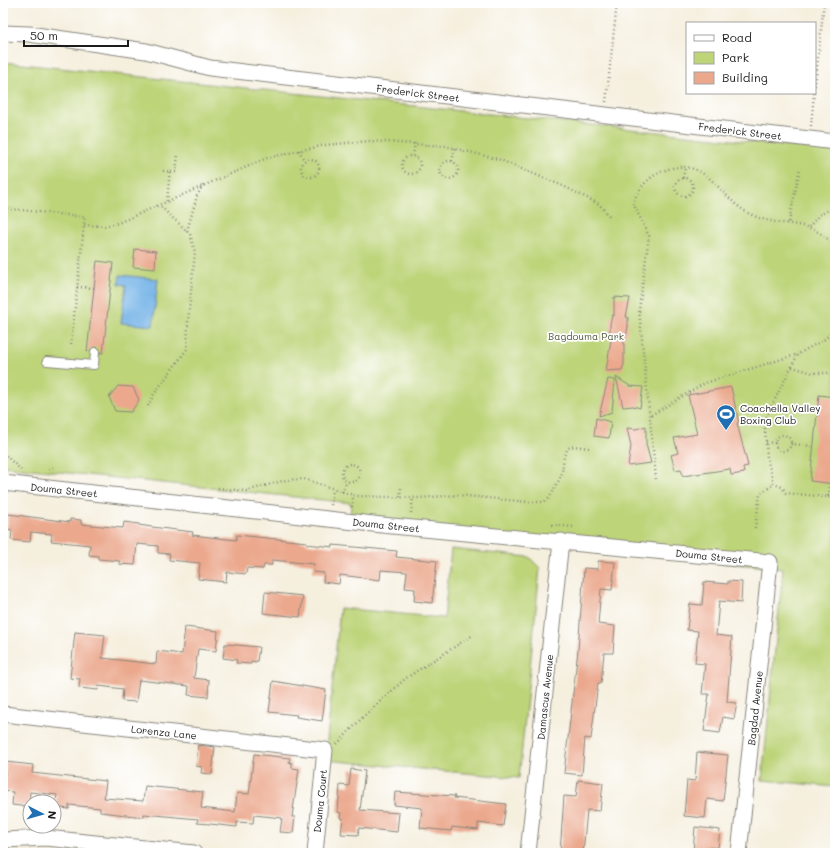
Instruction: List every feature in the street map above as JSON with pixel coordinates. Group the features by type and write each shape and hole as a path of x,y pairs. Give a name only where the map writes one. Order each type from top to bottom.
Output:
{"street":[{"name":"Frederick Street","path":"3,32 29,34 146,51 210,68 835,142"},
{"name":"Douma Street","path":"3,483 382,524 770,562"},
{"name":"Damascus Avenue","path":"528,853 561,541"},
{"name":"Bagdad Avenue","path":"739,853 770,562"},
{"name":"Lorenza Lane","path":"3,714 325,750"},
{"name":"Douma Court","path":"315,853 325,750"},
{"path":"3,840 46,838 194,853"}],"lane":[{"path":"47,361 94,365 95,352"}],"path":[{"path":"604,115 617,3"},
{"path":"816,77 824,3"},
{"path":"809,139 814,94"},
{"path":"83,225 105,226 118,223 267,158 326,145 369,140 415,143 455,148 498,159 563,186 599,204 611,218"},
{"path":"413,156 415,143"},
{"path":"452,161 455,148"},
{"path":"299,150 304,161 301,170 305,175 311,177 316,174 319,169 317,161 309,159 304,161"},
{"path":"163,171 170,170 176,172 178,154"},
{"path":"413,156 419,162 420,168 417,173 408,174 403,170 403,161 407,157 413,156"},
{"path":"446,161 452,161 456,164 458,172 455,177 447,179 442,175 441,166 446,161"},
{"path":"683,178 689,180 692,185 690,194 684,196 679,194 675,188 676,182 683,178 685,168"},
{"path":"789,222 800,168"},
{"path":"656,479 651,415 639,310 649,236 633,203 642,187 653,176 668,169 693,169 706,174 719,186 736,206 744,211 773,222 789,222 809,227 825,235 835,246"},
{"path":"167,202 170,170"},
{"path":"187,231 197,196 203,185"},
{"path":"148,406 172,367 183,356 188,345 188,322 195,249 190,234 159,205"},
{"path":"809,227 819,215 835,207"},
{"path":"3,208 84,217 71,344"},
{"path":"78,287 94,288"},
{"path":"651,415 705,383 798,354 825,339 835,328"},
{"path":"774,484 767,458 767,415 798,354"},
{"path":"792,367 813,373 835,373"},
{"path":"775,443 779,437 786,436 789,438 791,444"},
{"path":"766,442 775,443"},
{"path":"775,443 778,450 782,451 789,448 791,444"},
{"path":"791,444 814,446"},
{"path":"218,488 246,491 276,482 295,479 314,481 353,496 413,498 462,495 528,502 544,502 549,498 559,480 562,473 564,456 568,448 574,446 589,448"},
{"path":"3,453 20,470"},
{"path":"350,464 356,465 360,470 360,476 356,481 347,481 343,477 343,469 350,464"},
{"path":"49,469 53,467"},
{"path":"342,492 347,481"},
{"path":"828,497 829,483"},
{"path":"774,484 782,487 786,493 835,498"},
{"path":"755,528 760,494 774,484"},
{"path":"400,497 401,487"},
{"path":"331,505 333,489"},
{"path":"352,507 353,496"},
{"path":"411,513 413,498"},
{"path":"325,750 332,749 364,716 406,678 473,635"}],"green space":[{"name":"Bagdouma Park","path":"3,62 835,151 835,787 762,780 783,569 350,522 351,503 3,466"},
{"path":"451,549 529,557 540,568 519,778 325,760 340,608 444,618"}],"water":[{"path":"120,275 158,279 153,326 121,323 126,285 119,284"}],"building":[{"path":"135,249 156,251 155,269 133,267"},
{"path":"97,261 113,263 103,353 100,353 100,349 96,347 87,352"},
{"path":"614,297 630,298 626,317 628,317 628,327 626,336 624,335 624,364 622,370 606,371 612,334 610,334 610,325 612,315 614,316"},
{"path":"616,377 630,386 643,387 640,408 633,406 623,407"},
{"path":"608,379 615,380 612,412 599,416"},
{"path":"118,386 133,387 139,400 131,412 115,411 109,397"},
{"name":"Coachella Valley Boxing Club","path":"731,387 739,423 737,423 748,466 743,467 744,473 731,475 730,469 683,476 681,469 675,470 671,455 678,453 674,438 697,434 688,395"},
{"path":"819,395 835,397 835,484 810,481"},
{"path":"596,418 611,422 609,438 594,436"},
{"path":"646,426 646,444 651,463 628,466 631,446 627,428 636,429"},
{"path":"8,514 70,522 70,519 81,520 81,524 123,528 124,522 193,532 192,535 236,540 237,535 307,542 307,544 333,547 333,545 397,551 396,557 437,561 432,603 414,601 415,589 405,588 407,572 381,570 380,580 340,575 339,584 323,582 324,573 313,572 314,564 272,560 272,565 264,565 263,569 247,568 246,574 227,572 226,582 198,579 200,563 169,560 170,554 158,553 158,546 137,544 135,565 119,564 120,561 98,559 98,556 89,555 90,545 51,541 52,534 31,532 30,542 11,540 12,530 7,529"},
{"path":"598,561 615,562 612,590 601,589 598,624 615,626 613,653 604,653 601,683 598,683 591,739 585,738 582,775 564,773 578,650 584,568 598,569"},
{"path":"728,581 742,582 741,603 719,601 716,635 732,637 727,702 737,703 734,719 723,717 720,733 704,731 709,694 702,694 705,664 695,663 698,631 687,630 690,604 702,605 704,582 728,584"},
{"path":"265,592 303,596 300,617 263,613"},
{"path":"185,627 218,631 216,651 198,649 194,678 209,680 208,697 188,695 189,686 139,680 136,702 122,701 123,689 99,686 98,690 79,688 80,679 70,678 75,632 105,635 102,658 156,664 157,651 182,654"},
{"path":"225,644 259,647 257,662 251,661 251,664 236,663 237,660 223,658"},
{"path":"273,681 326,690 322,721 296,717 297,715 269,712"},
{"path":"198,745 215,747 212,774 201,773 202,767 196,766"},
{"path":"697,752 728,755 723,801 707,799 705,818 684,816 687,780 695,781"},
{"path":"254,754 290,758 289,762 292,763 292,768 299,769 292,817 295,817 293,833 280,832 282,818 254,815 253,823 237,822 237,827 197,823 198,819 144,814 144,817 100,812 100,808 69,805 69,809 62,808 62,794 30,792 30,794 22,794 22,806 12,805 13,792 3,791 6,762 33,765 32,773 106,781 104,798 143,801 145,786 203,792 201,808 235,812 237,793 249,794"},
{"path":"351,769 365,771 360,810 399,813 397,832 359,828 358,835 341,834 343,818 340,818 341,813 338,812 340,785 349,786"},
{"path":"578,780 603,783 600,811 587,810 583,853 560,853 564,796 576,797"},
{"path":"395,792 455,796 454,798 506,804 503,826 478,823 478,830 452,827 451,831 420,828 422,808 394,805"},
{"path":"695,827 720,830 718,848 706,847 705,853 693,852"}],"place":[{"name":"Coachella Valley Boxing Club","path":"726,431"}]}
